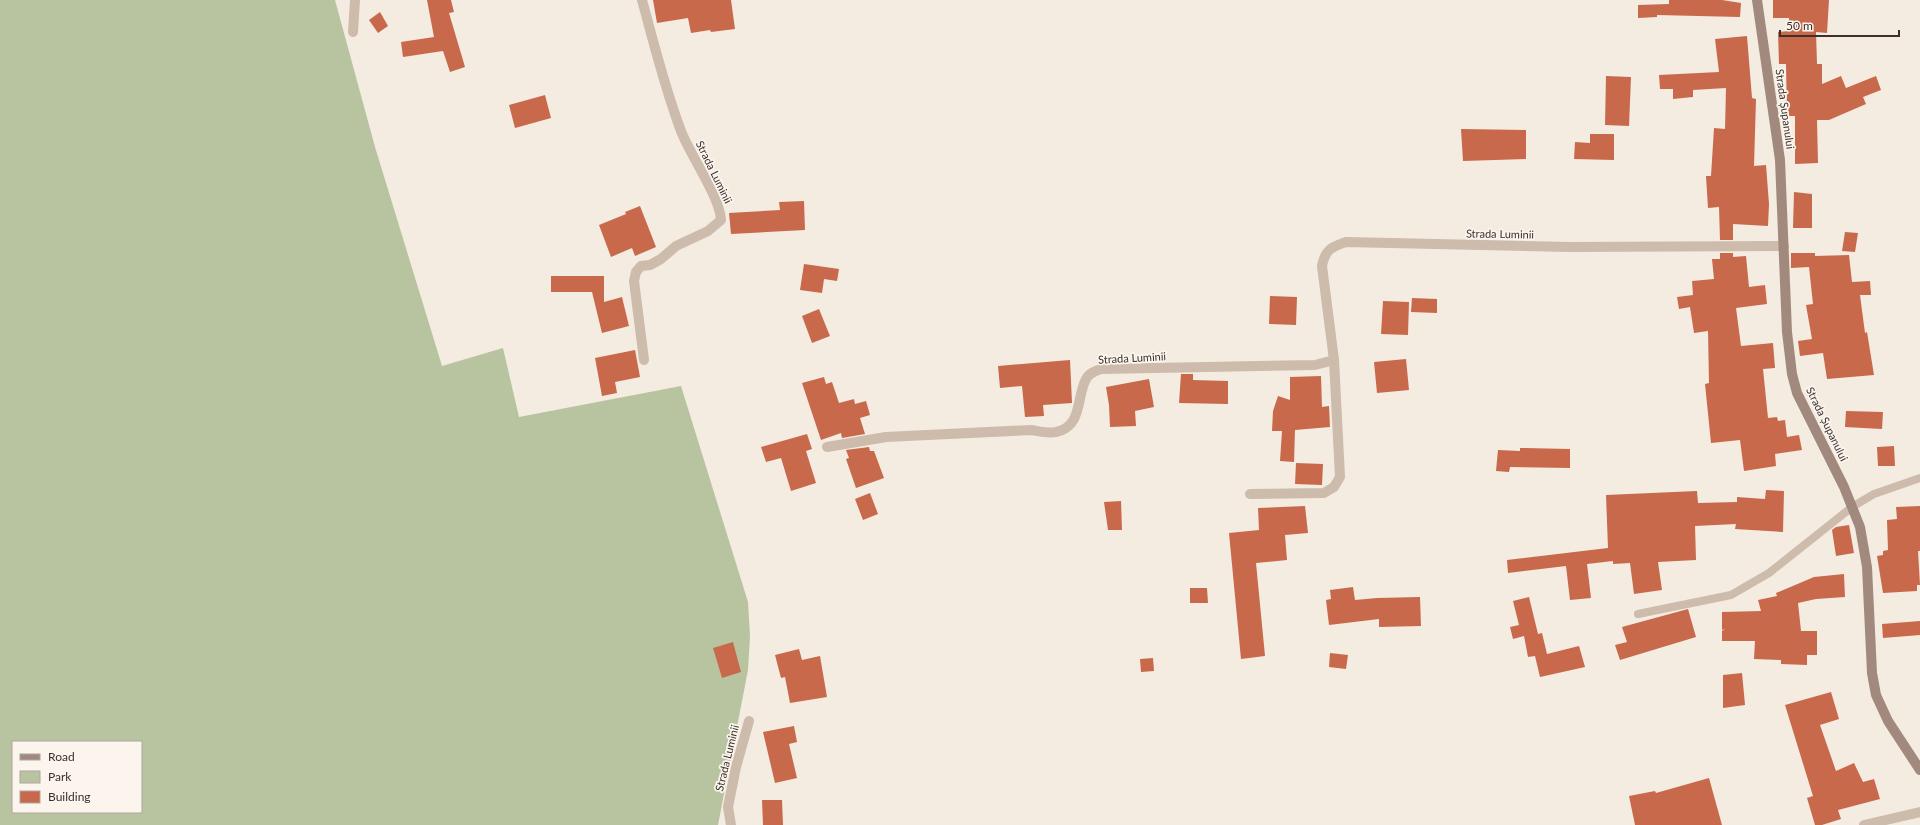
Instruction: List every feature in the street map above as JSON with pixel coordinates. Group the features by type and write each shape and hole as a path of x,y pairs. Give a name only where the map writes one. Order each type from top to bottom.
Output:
{"street":[{"path":"352,32 355,0"},
{"name":"Strada Luminii","path":"642,0 670,100 679,126 718,205 720,220 708,231 683,242 661,259 650,265 641,266 636,272 634,281 644,360"},
{"name":"Strada Șupanului","path":"1757,0 1780,160 1787,332 1792,374 1797,393 1844,487 1860,527 1866,561 1872,673 1876,695 1888,721 1920,770"},
{"name":"Strada Luminii","path":"1250,494 1324,493 1334,487 1340,477 1334,360 1322,266 1324,255 1333,246 1346,242 1570,247 1784,246"},
{"name":"Strada Luminii","path":"827,447 886,437 1031,430 1054,432 1065,428 1074,421 1086,378 1091,372 1101,369 1315,365 1334,360"},
{"name":"Strada Luminii","path":"731,825 728,807 736,767 749,721"},
{"path":"1864,825 1920,812"}],"lane":[{"path":"1638,614 1731,595 1769,573 1852,507 1874,494 1920,478"}],"green space":[{"path":"0,0 335,0 375,147 442,366 503,348 519,417 681,386 748,602 750,636 748,670 718,825 0,825"}],"building":[{"path":"427,0 451,0 454,12 449,13 465,67 450,72 443,51 403,57 401,42 434,37"},
{"path":"653,0 731,0 735,29 711,32 710,30 691,33 688,18 657,23"},
{"path":"1669,0 1722,0 1741,3 1740,17 1657,15 1657,17 1638,18 1638,5 1669,4"},
{"path":"1773,0 1829,0 1827,33 1816,32 1817,64 1822,64 1822,84 1841,76 1846,88 1876,76 1881,90 1863,97 1866,104 1829,120 1817,120 1818,163 1795,164 1795,116 1787,116 1786,64 1779,64 1778,32 1790,31 1789,18 1773,18"},
{"path":"380,12 388,26 378,33 369,20"},
{"path":"1747,36 1752,98 1756,99 1754,166 1766,165 1769,204 1768,226 1733,224 1733,240 1720,240 1719,207 1708,208 1706,176 1711,176 1714,128 1725,129 1726,88 1693,90 1693,97 1673,99 1673,89 1660,89 1659,75 1719,72 1715,39"},
{"path":"1606,76 1631,77 1629,126 1605,125"},
{"path":"545,95 551,118 515,128 509,105"},
{"path":"1461,129 1526,130 1526,159 1463,161"},
{"path":"1590,134 1614,134 1614,160 1574,159 1575,142 1590,143"},
{"path":"1794,192 1812,194 1812,228 1793,228"},
{"path":"804,201 805,230 731,234 729,213 780,210 779,202"},
{"path":"640,206 656,247 635,256 632,248 611,257 599,225 626,214 625,212"},
{"path":"1845,232 1858,233 1855,252 1842,251"},
{"path":"1720,253 1733,253 1733,257 1746,256 1749,287 1765,285 1767,304 1736,308 1741,346 1773,343 1775,368 1763,369 1768,418 1777,417 1778,421 1785,420 1787,437 1799,435 1802,450 1775,454 1776,466 1744,471 1740,440 1711,443 1705,384 1709,383 1708,331 1694,333 1690,307 1679,309 1677,297 1693,295 1692,281 1714,279 1712,259 1720,259"},
{"path":"1791,253 1815,253 1815,256 1849,255 1852,282 1870,281 1871,295 1860,295 1865,333 1867,332 1874,375 1827,379 1823,353 1800,356 1798,341 1812,339 1806,305 1813,304 1809,267 1791,268"},
{"path":"804,264 839,269 837,281 824,279 822,293 800,290"},
{"path":"551,276 604,276 604,302 622,297 629,326 602,333 592,292 551,292"},
{"path":"1270,296 1297,297 1296,325 1269,324"},
{"path":"1412,298 1437,299 1437,313 1411,312"},
{"path":"1383,301 1409,302 1408,335 1381,334"},
{"path":"819,309 830,336 812,343 802,316"},
{"path":"635,350 640,377 615,382 617,393 602,396 595,358"},
{"path":"1406,359 1409,390 1377,393 1374,362"},
{"path":"1070,360 1072,403 1043,405 1044,416 1025,417 1022,386 1000,388 998,366"},
{"path":"1181,374 1193,374 1193,380 1228,381 1228,404 1179,403"},
{"path":"1321,376 1322,407 1329,406 1330,427 1295,430 1294,462 1280,461 1282,431 1272,431 1273,411 1278,396 1290,400 1290,377"},
{"path":"824,377 826,384 832,382 839,403 854,399 855,404 866,401 870,415 860,418 865,434 842,438 841,433 821,440 802,383"},
{"path":"1149,379 1154,407 1135,411 1136,426 1110,427 1106,387"},
{"path":"1846,411 1883,412 1882,429 1845,427"},
{"path":"807,434 812,449 806,451 816,483 791,491 781,458 766,462 761,447"},
{"path":"1894,446 1895,466 1878,466 1877,447"},
{"path":"869,447 870,451 874,451 884,478 856,488 846,459 849,458 846,450"},
{"path":"1520,448 1570,449 1570,468 1510,467 1509,472 1496,471 1498,450 1520,451"},
{"path":"1296,463 1323,464 1322,485 1295,484"},
{"path":"1766,490 1784,491 1783,532 1735,529 1736,524 1695,526 1696,560 1658,562 1662,590 1634,594 1630,563 1613,564 1613,561 1587,564 1591,598 1570,600 1566,566 1508,573 1507,560 1608,548 1606,495 1697,491 1698,503 1737,502 1737,497 1765,499"},
{"path":"870,493 878,514 863,520 855,499"},
{"path":"1121,501 1122,530 1108,530 1104,502"},
{"path":"1305,506 1308,533 1285,535 1287,560 1256,563 1265,656 1241,659 1229,533 1259,530 1258,508"},
{"path":"1920,506 1920,551 1918,551 1920,585 1917,585 1917,591 1883,593 1877,556 1883,555 1883,551 1888,550 1887,520 1897,519 1896,507"},
{"path":"1849,525 1854,553 1836,556 1832,530 1836,527"},
{"path":"1844,574 1845,597 1816,599 1798,603 1801,631 1817,631 1817,655 1807,655 1807,665 1781,664 1781,660 1754,659 1755,641 1722,641 1722,631 1725,629 1722,630 1722,612 1761,611 1758,600 1777,596 1776,593 1814,577"},
{"path":"1353,587 1355,600 1420,597 1421,626 1379,627 1379,619 1329,625 1326,600 1331,599 1330,590"},
{"path":"1190,588 1207,588 1208,603 1190,603"},
{"path":"1529,597 1538,634 1542,633 1547,654 1579,646 1585,667 1540,677 1535,656 1528,657 1524,636 1513,639 1510,627 1519,625 1513,601"},
{"path":"1688,609 1696,637 1620,660 1615,645 1627,642 1622,627"},
{"path":"1920,621 1920,635 1883,638 1882,624"},
{"path":"733,642 741,672 722,678 713,648"},
{"path":"799,649 802,660 820,656 827,697 790,703 785,677 781,678 775,655"},
{"path":"1330,653 1348,655 1346,669 1329,667"},
{"path":"1153,658 1154,671 1141,672 1140,659"},
{"path":"1742,673 1745,705 1723,708 1723,675"},
{"path":"1831,692 1839,719 1820,725 1836,771 1854,763 1863,782 1874,779 1880,799 1838,810 1841,819 1822,825 1815,825 1807,798 1813,796 1785,705"},
{"path":"794,726 797,742 789,744 797,778 775,783 763,732"},
{"path":"1709,778 1722,825 1635,825 1629,796 1655,791 1656,793"},
{"path":"762,800 782,800 783,825 763,825"}]}
